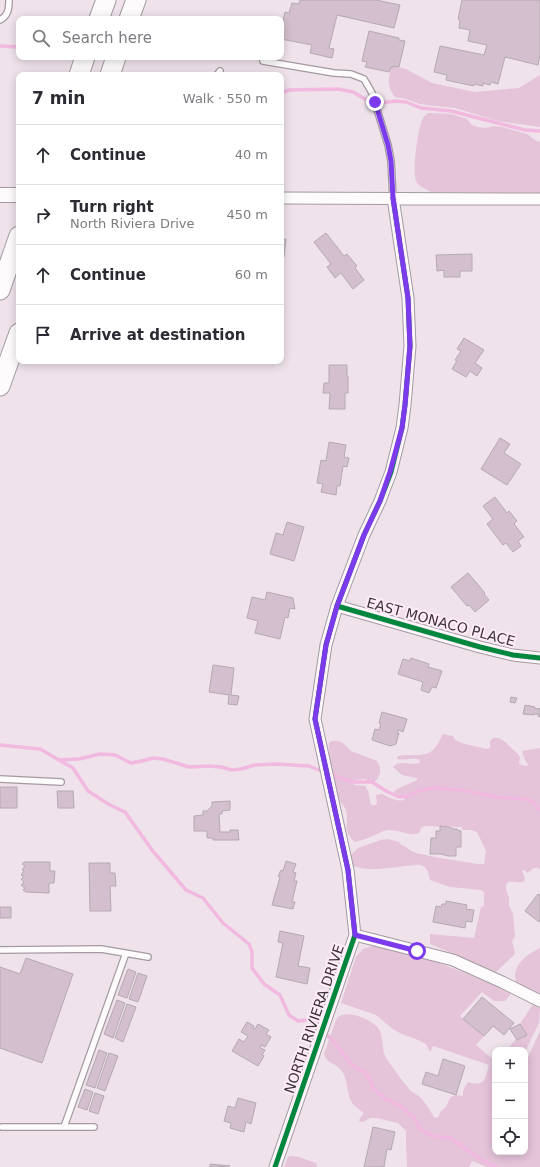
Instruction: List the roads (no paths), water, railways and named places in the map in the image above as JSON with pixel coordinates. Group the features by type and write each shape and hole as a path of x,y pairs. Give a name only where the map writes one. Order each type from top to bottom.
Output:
{"highway":[{"path":"100,16 106,0"},
{"path":"130,16 136,0"},
{"path":"80,72 84,60"},
{"path":"111,72 115,60"},
{"path":"0,290 16,245"},
{"path":"0,386 16,341"}],"street":[{"path":"0,195 16,195"},
{"path":"284,198 540,199"},
{"name":"NORTH RIVIERA DRIVE","path":"275,1167 355,935 348,870 315,719 326,645 337,606 364,535 380,501 390,472 402,428 410,346 408,298 393,198"},
{"name":"EAST MONACO PLACE","path":"337,606 480,647 513,655 540,658"},
{"path":"355,935 453,960 540,1001"}],"lane":[{"path":"0,20 3,19 9,10 9,0"},
{"path":"263,61 334,73 352,74 364,79 372,93 388,145 391,161 393,198"},
{"path":"0,779 60,782"},
{"path":"0,950 101,949 148,957"},
{"path":"64,1126 126,953"},
{"path":"2,1127 94,1127"}],"waterway":[{"path":"0,46 16,47"},
{"path":"284,92 289,90 338,89 353,92 365,99 380,103 395,101 406,102 421,108 451,111 525,130 540,131"},
{"path":"0,745 40,749 73,768 88,791 110,805 125,812 152,850 186,890 203,898 223,923 249,944 252,952 252,968 264,984 280,995 289,1015 298,1021 313,1021 334,1042 352,1065 364,1072 369,1078 373,1088 384,1098 399,1105 415,1119 420,1129 432,1136 451,1138 475,1156 496,1167"},
{"path":"59,760 79,759 100,754 115,755 131,763 153,758 163,759 189,767 209,766 232,770 255,765 276,764 309,766 324,772"},
{"path":"330,774 351,782 372,782 399,797 408,796 418,791 434,788 461,790 497,797 532,801 540,811"}]}
